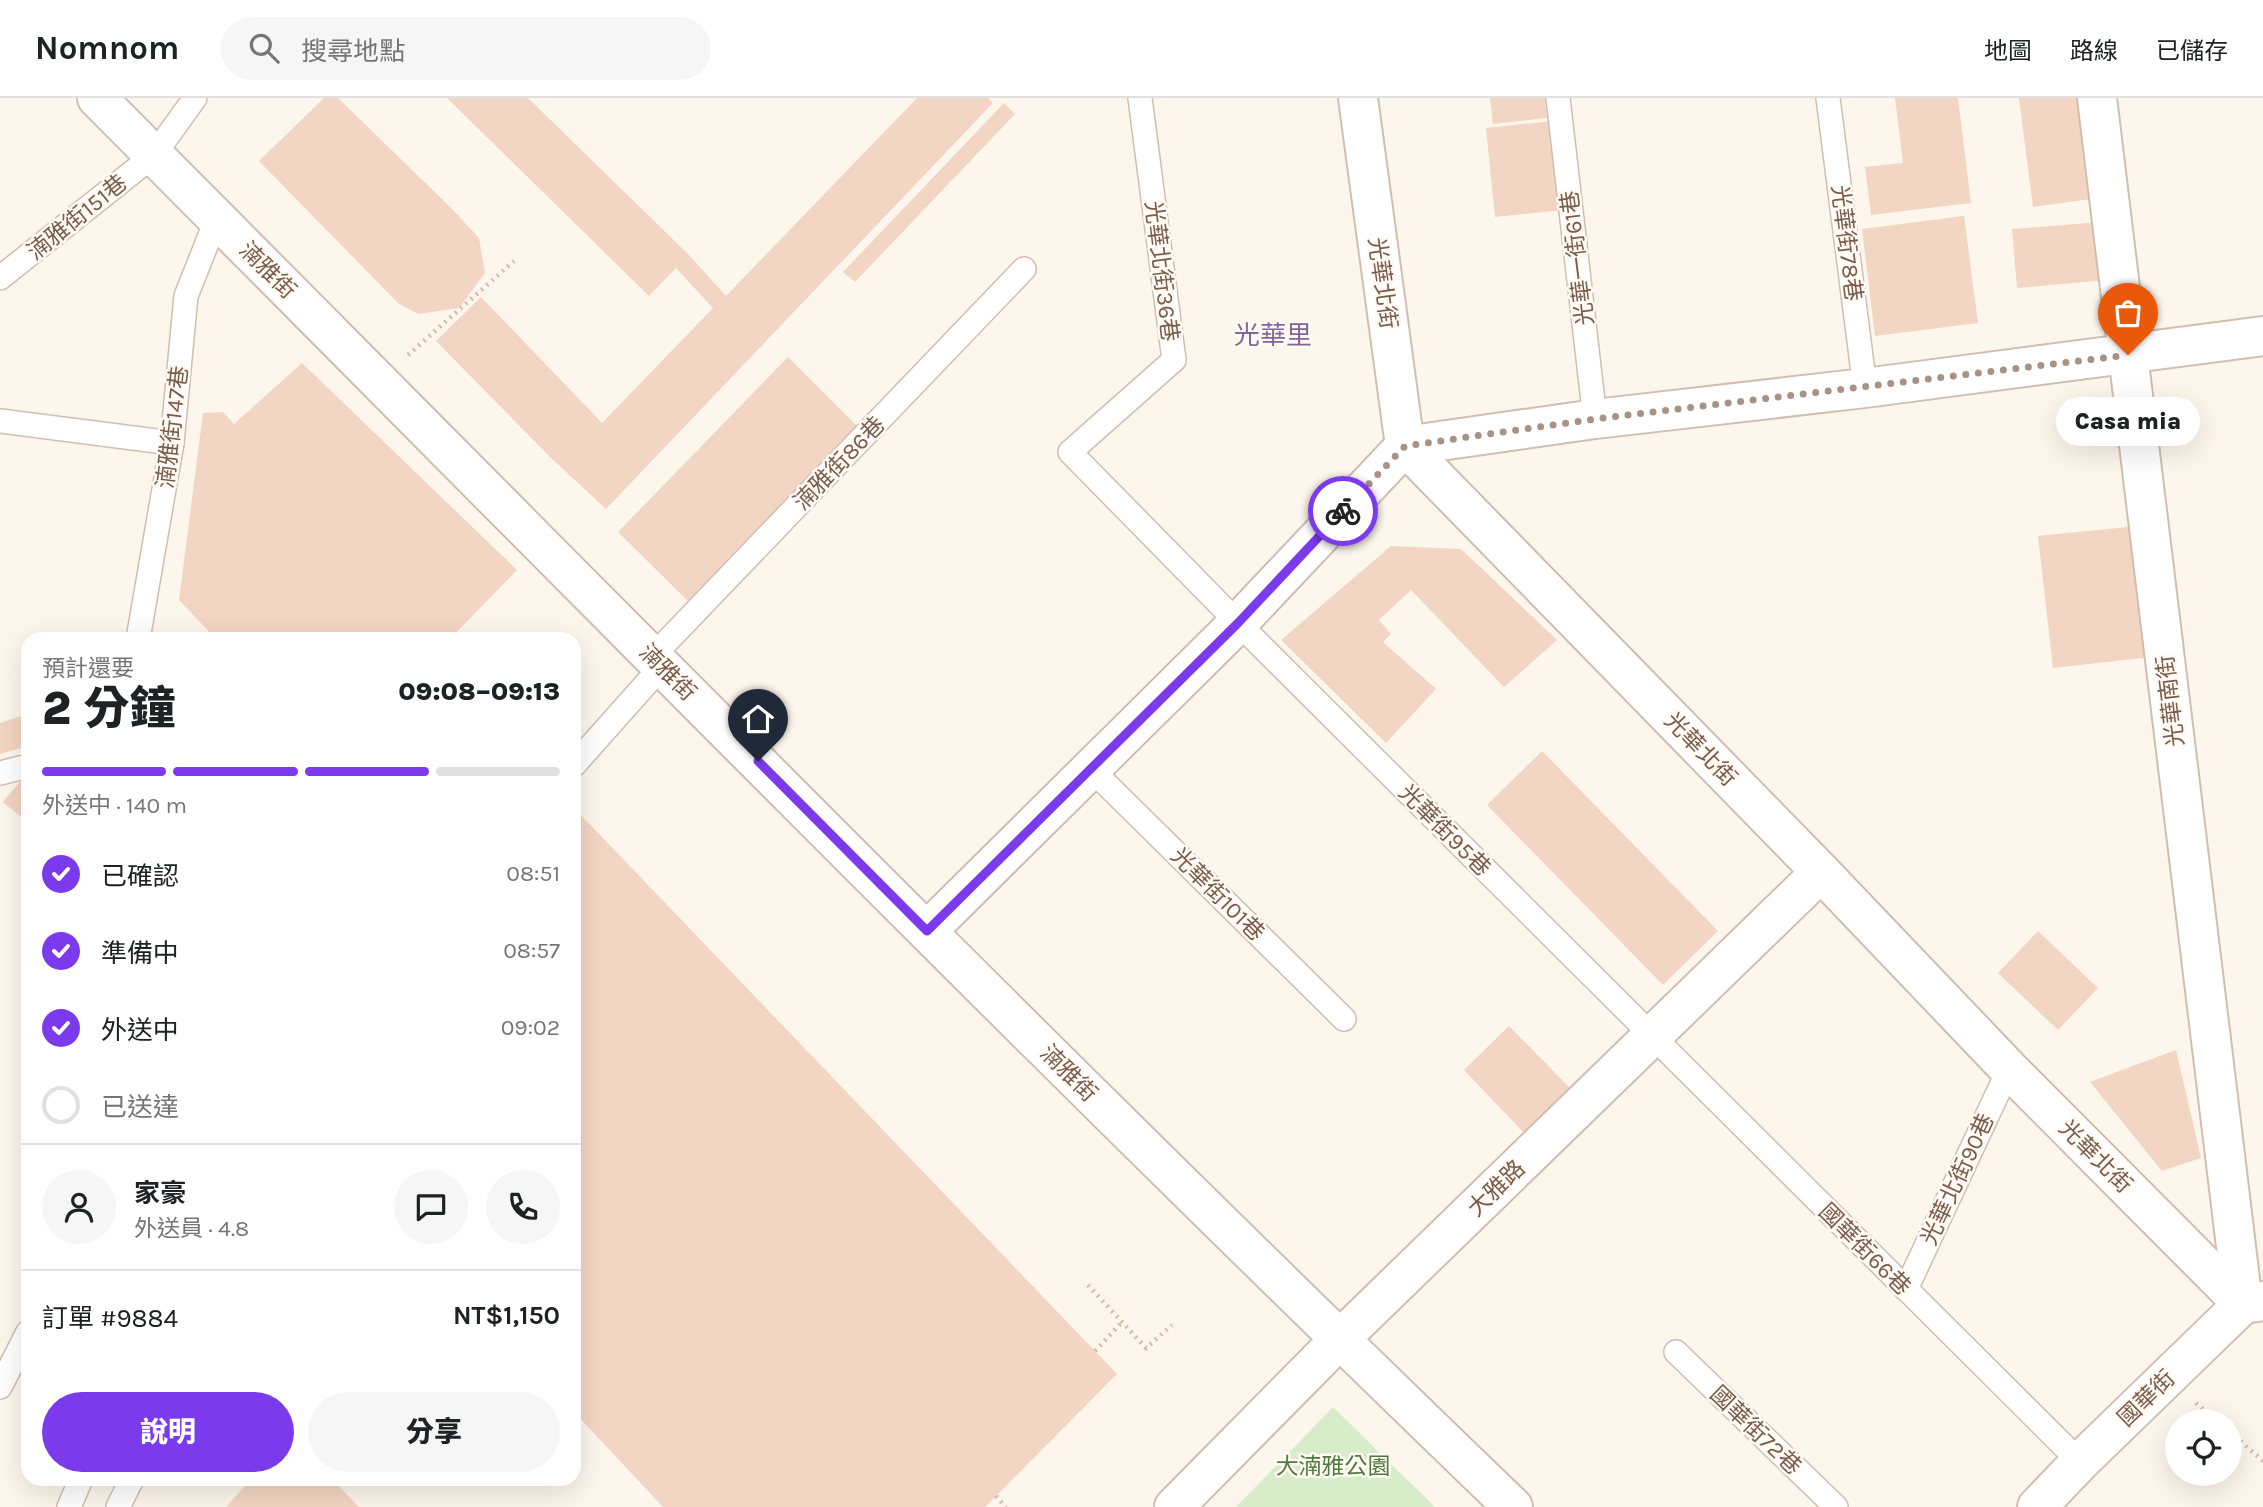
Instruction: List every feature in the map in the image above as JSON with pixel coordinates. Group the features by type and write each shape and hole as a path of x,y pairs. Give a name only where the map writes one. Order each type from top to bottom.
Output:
{"street":[{"name":"湳雅街","path":"97,98 927,931 1339,1340 1513,1507"},
{"name":"光華北街","path":"1358,98 1405,446 1821,872 2009,1069 2253,1303"},
{"name":"光華南街","path":"2097,98 2128,355 2253,1303"},
{"path":"927,931 1238,623 1405,446 1595,419 1865,388 2263,336"},
{"name":"大雅路","path":"1174,1507 1339,1340 1821,872"},
{"name":"國華街","path":"2037,1507 2080,1462 2253,1303"}],"lane":[{"name":"湳雅街151巷","path":"0,278 154,155 195,98"},
{"name":"光華北街36巷","path":"1140,98 1174,360 1070,452 1238,623"},
{"name":"光華一街61巷","path":"1558,98 1595,419"},
{"name":"光華街78巷","path":"1828,98 1865,388"},
{"name":"湳雅街147巷","path":"139,632 172,443 186,296 217,218"},
{"name":"湳雅街86巷","path":"581,756 658,661 1024,269"},
{"path":"0,421 172,443"},
{"name":"光華街95巷","path":"1238,623 1652,1036"},
{"path":"0,773 21,768"},
{"name":"光華街101巷","path":"1091,769 1344,1019"},
{"name":"國華街66巷","path":"1652,1036 2080,1462"},
{"name":"光華北街90巷","path":"1906,1289 2009,1069"},
{"path":"0,1387 21,1346"},
{"name":"國華街72巷","path":"1676,1352 1836,1507"},
{"path":"69,1507 78,1486"},
{"path":"118,1507 128,1486"}],"path":[{"path":"382,384 403,360 514,261"},
{"path":"1088,1285 1146,1348 1172,1325"},
{"path":"1095,1351 1122,1322"},
{"path":"2242,1443 2263,1461"},
{"path":"996,1496 1005,1507"}],"green space":[{"name":"大湳雅公園","path":"1333,1407 1435,1507 1236,1507"}],"building":[{"path":"324,98 338,98 479,238 485,273 459,308 418,314 399,304 259,161"},
{"path":"447,98 528,98 689,255 726,296 917,98 988,98 993,103 606,509 550,457 436,341 481,297 602,423 713,308 676,268 649,296"},
{"path":"1490,98 1545,98 1547,118 1493,124"},
{"path":"1895,98 1958,98 1971,203 1871,215 1865,167 1903,163"},
{"path":"2019,98 2079,98 2091,199 2033,207"},
{"path":"1004,103 1015,114 855,282 843,272"},
{"path":"1563,120 1572,209 1495,217 1486,128"},
{"path":"1964,216 1978,323 1875,336 1862,229"},
{"path":"2101,222 2107,280 2017,288 2012,229"},
{"path":"788,357 857,426 689,602 618,532"},
{"path":"302,363 517,570 457,632 209,632 179,600 203,413 223,412 234,424"},
{"path":"2138,526 2152,657 2053,668 2038,536"},
{"path":"1391,546 1461,549 1557,640 1504,687 1411,590 1379,620 1391,634 1383,642 1436,689 1386,743 1281,640"},
{"path":"21,716 21,748 0,754 0,723"},
{"path":"1542,751 1718,931 1663,985 1487,805"},
{"path":"21,780 21,817 3,802"},
{"path":"581,815 1117,1374 985,1507 663,1507 581,1419"},
{"path":"2038,931 2098,988 2058,1030 1998,973"},
{"path":"1509,1026 1573,1091 1527,1136 1464,1070"},
{"path":"2176,1050 2201,1158 2162,1171 2090,1082"},
{"path":"245,1486 339,1486 359,1507 226,1507"}],"way so far":[{"path":"1343,511 1405,446 1595,419 2128,355"}],"place":[{"name":"Casa mia","path":"2128,355"}],"district":[{"name":"光華里","path":"1273,335"}],"route":[{"path":"758,761 927,931 1238,623 1343,511"}]}
